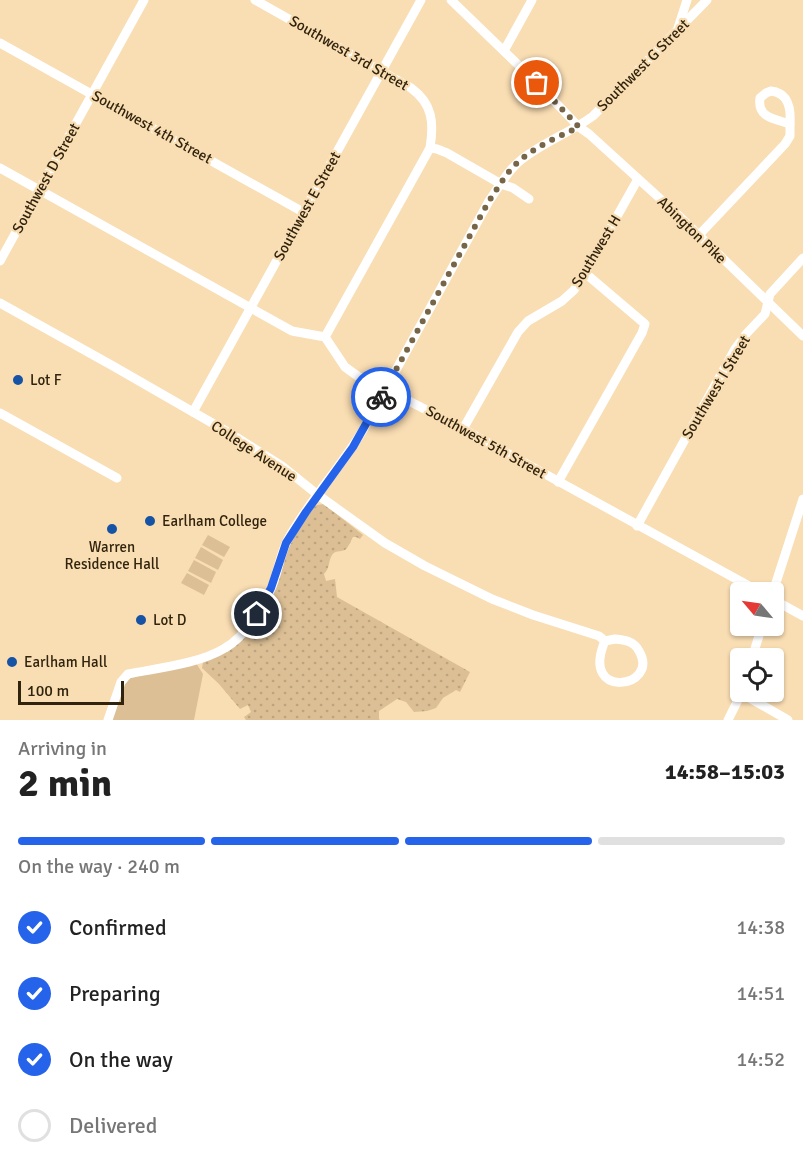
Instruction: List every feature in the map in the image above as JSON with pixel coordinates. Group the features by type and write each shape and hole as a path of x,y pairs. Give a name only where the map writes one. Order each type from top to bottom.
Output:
{"street":[{"name":"Southwest D Street","path":"0,261 144,0"},
{"name":"Southwest 3rd Street","path":"255,0 417,92 431,113 433,130 430,148"},
{"name":"Southwest E Street","path":"193,412 421,0"},
{"name":"Abington Pike","path":"451,0 579,127 648,187 803,336"},
{"path":"504,51 532,0"},
{"path":"678,30 687,0"},
{"name":"Southwest G Street","path":"108,720 121,682 128,674 208,657 226,648 246,630 271,588 286,543 353,447 489,201 501,184 520,160 579,127 593,116 707,0"},
{"name":"Southwest 4th Street","path":"0,42 303,212"},
{"path":"699,235 785,144 790,136 790,124"},
{"path":"0,168 292,332 325,337 430,148 447,153 529,199"},
{"name":"Southwest H","path":"464,429 518,332 533,318 562,301 574,290 638,179"},
{"name":"Southwest I Street","path":"637,525 735,349 765,314 770,294 803,258"},
{"path":"558,482 645,324 585,273"},
{"name":"College Avenue","path":"0,303 233,435 282,466 385,543 449,579 492,599 599,636 605,641 618,639 630,642 638,649 643,660 638,675 633,680 617,683 603,674 599,657 605,641"},
{"name":"Southwest 5th Street","path":"325,337 350,372 363,380 464,429 741,582"},
{"path":"0,413 117,478"},
{"path":"776,582 803,499"},
{"path":"784,606 803,616"},
{"path":"728,720 737,702"},
{"path":"758,702 788,720"}],"shaded area":[{"path":"324,504 363,535 360,539 353,537 346,549 332,555 324,574 326,581 335,579 337,597 470,672 460,692 456,690 443,698 436,708 414,712 406,702 397,699 379,711 380,720 246,720 244,717 251,712 248,705 240,709 202,668 203,662 238,643 298,530 312,509"},
{"path":"208,535 230,547 224,557 202,545"},
{"path":"201,547 223,560 218,570 195,558"},
{"path":"194,560 216,572 211,583 188,571"},
{"path":"187,573 209,585 204,595 181,583"},
{"path":"194,660 203,674 194,720 108,720 128,674"}],"way so far":[{"path":"381,397 489,201 501,184 520,160 579,127 537,83"}],"place":[{"name":"Lot F","path":"18,380"},
{"name":"Earlham College","path":"150,521"},
{"name":"Warren Residence Hall","path":"112,529"},
{"name":"Lot D","path":"141,620"},
{"name":"Earlham Hall","path":"12,662"}],"route":[{"path":"257,614 271,588 286,543 353,447 381,397"}]}
